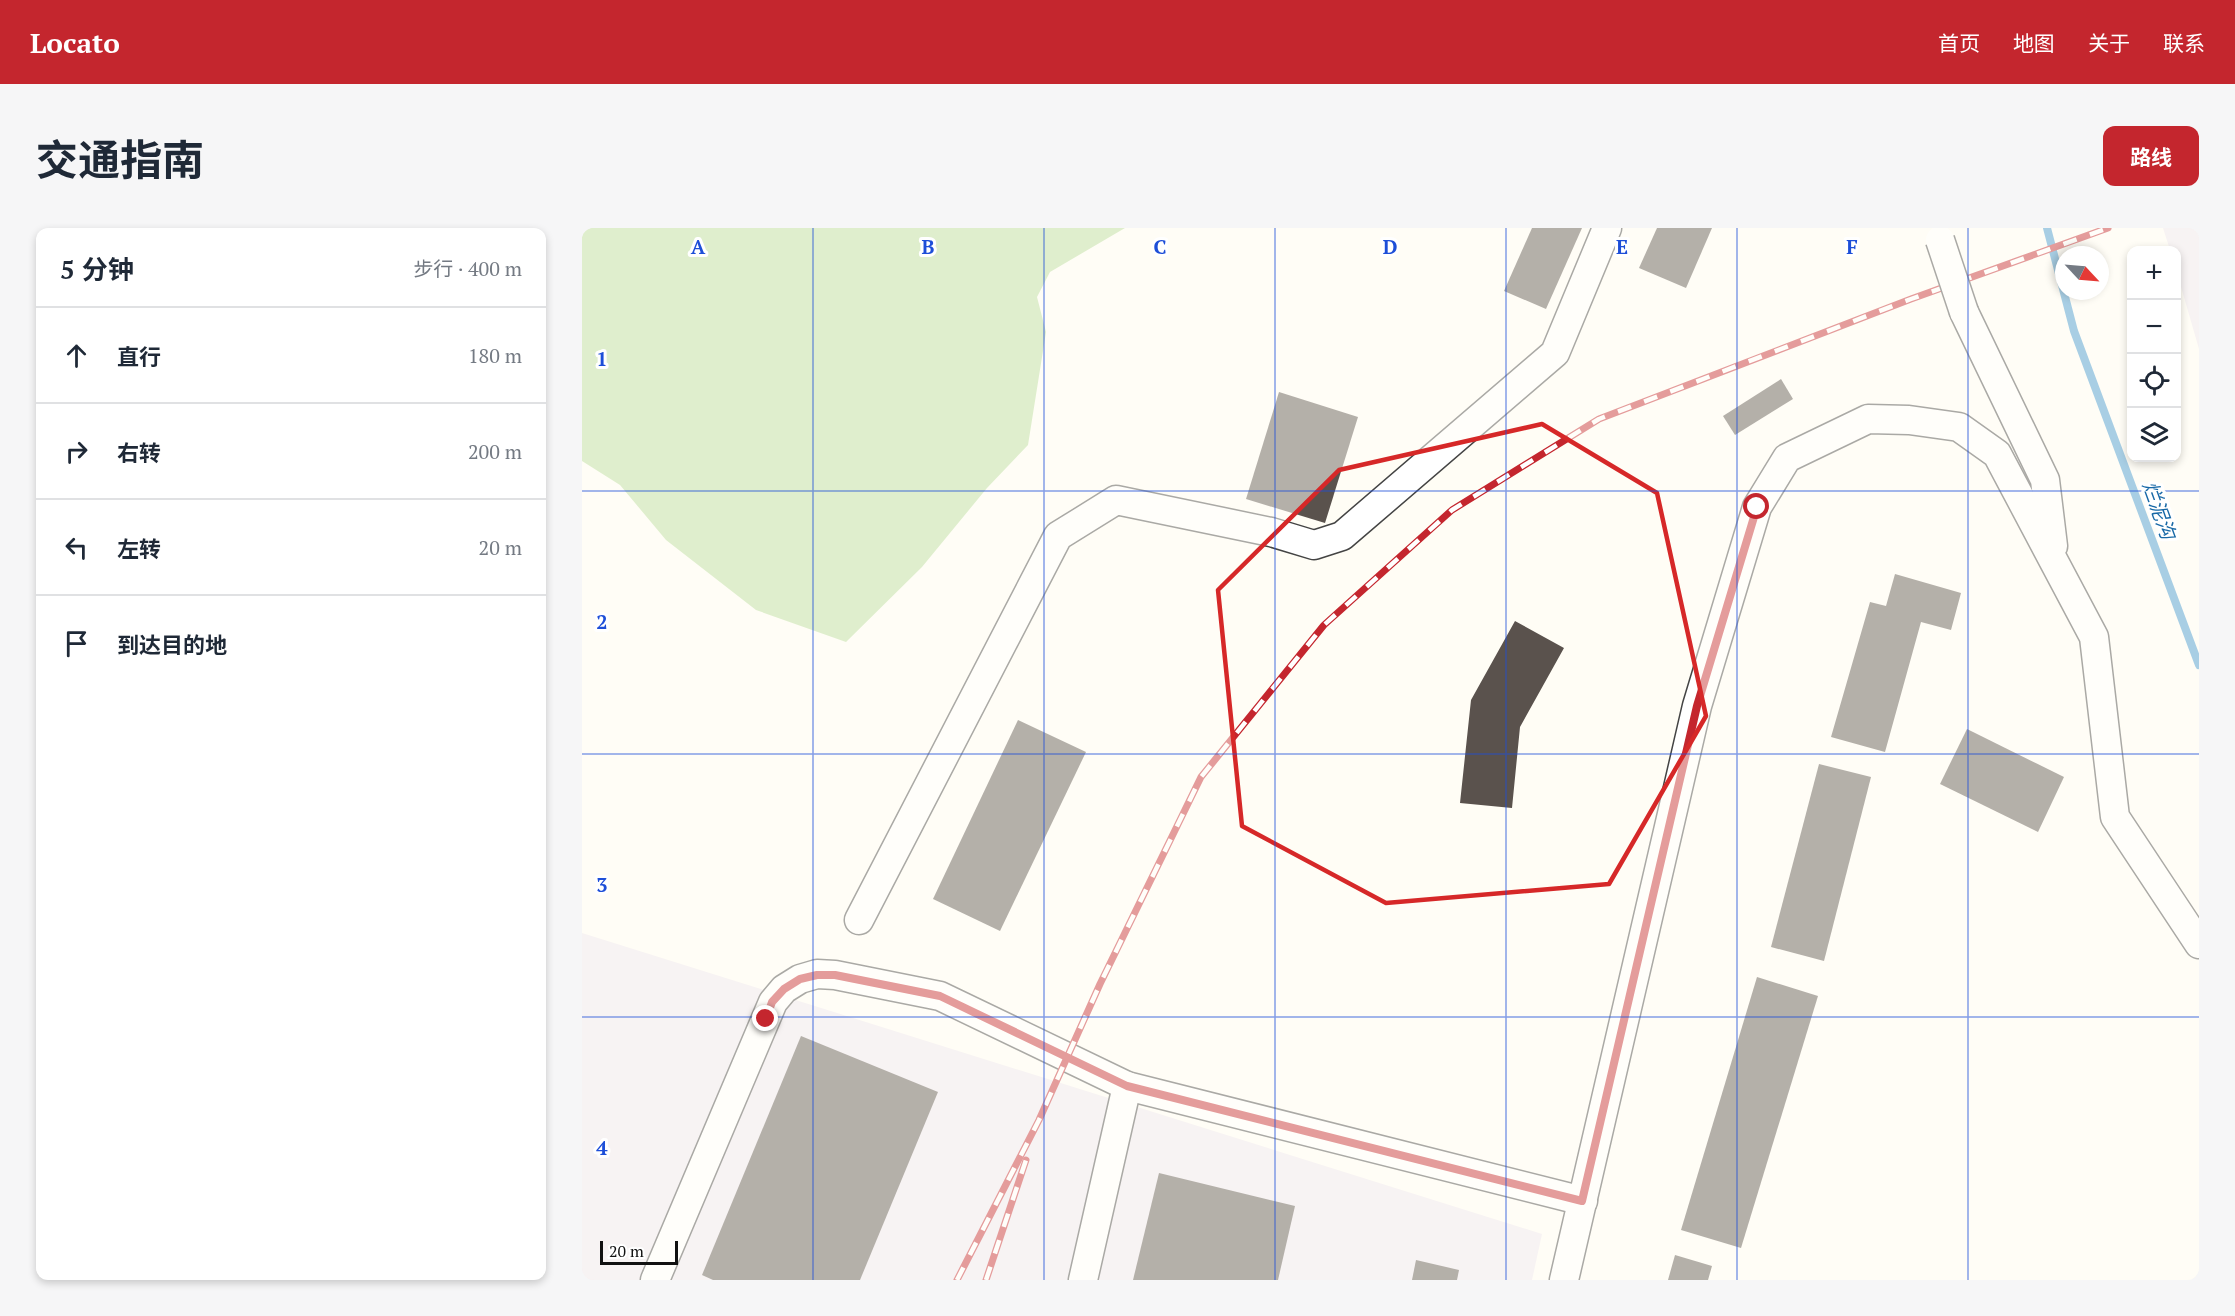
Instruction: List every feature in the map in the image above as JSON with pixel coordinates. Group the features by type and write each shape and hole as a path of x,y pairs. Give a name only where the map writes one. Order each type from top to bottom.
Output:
{"street":[{"path":"859,920 1058,536 1116,500 1271,532 1314,545 1342,536 1555,353 1607,228"},
{"path":"1938,234 1964,312 2045,480 2056,565"},
{"path":"1564,1280 1697,706 1757,507 1787,458 1868,418 1909,420 1959,428 1997,454 2094,637 2115,817 2199,944"},
{"path":"655,1280 772,1002 784,989 800,979 817,975 835,975 940,996 1127,1086 1582,1201"},
{"path":"1083,1280 1127,1086"}],"highlighted area":[{"path":"1542,424 1657,493 1706,716 1609,884 1386,903 1242,826 1218,590 1339,470"}],"shaded area":[{"path":"2163,228 2199,228 2199,349 2181,287 2181,246 2169,246"},
{"path":"582,933 1542,1234 1532,1280 582,1280"}],"green space":[{"path":"582,228 1125,228 1050,272 1037,297 1046,332 1028,445 987,488 922,567 846,642 756,610 666,540 620,485 582,461"}],"building":[{"path":"1532,228 1582,228 1546,309 1504,291"},
{"path":"1657,228 1712,228 1686,288 1639,268"},
{"path":"1781,379 1793,399 1735,435 1723,416"},
{"path":"1279,392 1358,417 1325,523 1246,499"},
{"path":"1895,574 1961,593 1951,630 1921,622 1885,752 1831,737 1870,602 1886,606"},
{"path":"1515,621 1564,648 1520,727 1512,808 1460,803 1471,700"},
{"path":"1018,720 1086,752 1000,931 933,899"},
{"path":"1967,729 2064,777 2038,832 1940,784"},
{"path":"1819,764 1871,777 1824,961 1771,947"},
{"path":"1757,977 1818,996 1741,1248 1681,1230"},
{"path":"801,1036 938,1092 860,1280 713,1280 702,1275"},
{"path":"1159,1173 1295,1206 1278,1280 1133,1280"},
{"path":"1675,1255 1712,1266 1708,1280 1668,1280"},
{"path":"1416,1260 1459,1270 1457,1280 1412,1280"}],"waterway":[{"name":"烂泥沟","path":"2047,228 2074,331 2199,665"}],"railway":[{"path":"957,1280 1039,1120 1100,984 1201,777 1324,625 1452,510 1599,419 1911,299 2108,228"},
{"path":"986,1280 1026,1160"}],"route":[{"path":"766,1019 772,1002 784,989 800,979 817,975 835,975 940,996 1127,1086 1582,1201 1697,706 1757,507"}]}
